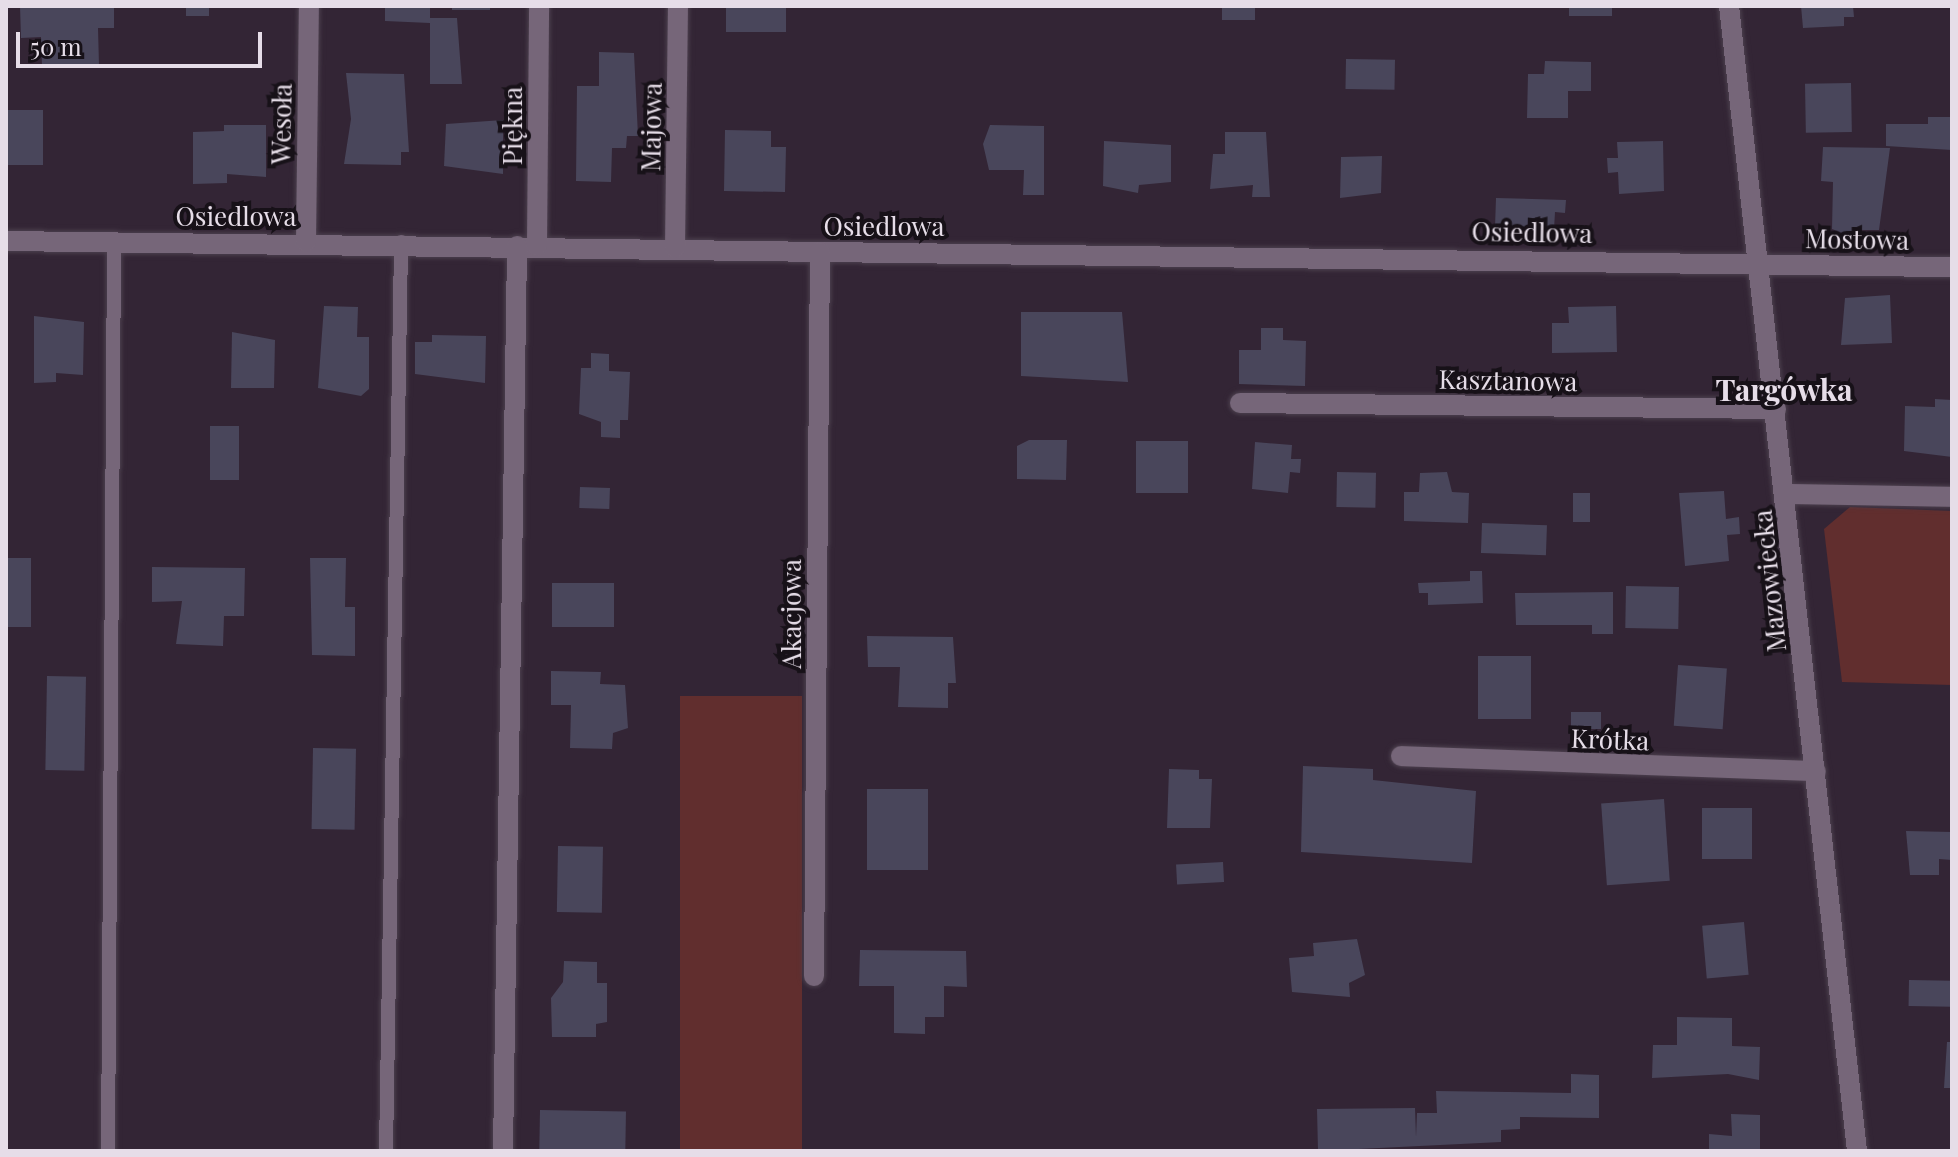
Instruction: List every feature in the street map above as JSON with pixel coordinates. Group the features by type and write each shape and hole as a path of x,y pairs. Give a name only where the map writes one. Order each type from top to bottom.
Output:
{"street":[{"name":"Wesoła","path":"306,242 309,6"},
{"name":"Piękna","path":"503,1151 527,246 539,6"},
{"name":"Majowa","path":"675,248 678,6"},
{"name":"Mazowiecka","path":"1729,6 1761,262 1857,1151"},
{"name":"Osiedlowa","path":"6,241 401,242 820,252 1761,262"},
{"name":"Akacjowa","path":"814,976 820,252"},
{"name":"Mostowa","path":"1761,262 1952,267"},
{"name":"Kasztanowa","path":"1240,403 1776,409"},
{"path":"1786,494 1952,497"},
{"name":"Krótka","path":"1401,756 1816,771"}],"lane":[{"path":"108,1151 114,242"},
{"path":"386,1151 401,242"}],"shaded area":[{"path":"1850,507 1952,511 1952,685 1842,682 1824,529"},
{"path":"680,696 802,696 802,1151 680,1151"}],"building":[{"path":"20,6 114,6 114,28 98,28 99,65 42,66 41,37 21,38"},
{"path":"186,6 209,6 209,16 186,16"},
{"path":"385,6 430,6 430,18 457,18 462,84 430,84 430,23 385,21"},
{"path":"452,6 490,6 490,10 452,10"},
{"path":"726,6 786,6 786,32 726,32"},
{"path":"1222,6 1255,6 1255,20 1222,20"},
{"path":"1569,6 1612,6 1612,16 1569,16"},
{"path":"1801,6 1853,6 1854,17 1844,17 1844,26 1803,28"},
{"path":"599,52 634,53 638,136 627,136 626,148 612,148 611,182 576,181 577,86 599,86"},
{"path":"1346,59 1395,60 1394,90 1345,89"},
{"path":"1545,61 1591,62 1591,91 1568,91 1568,118 1527,118 1528,74 1544,74"},
{"path":"346,73 404,74 409,152 401,152 401,165 344,164 351,119"},
{"path":"1851,83 1852,132 1806,133 1805,84"},
{"path":"6,110 43,110 43,165 6,165"},
{"path":"1928,117 1952,117 1952,150 1886,146 1886,124 1928,124"},
{"path":"503,120 503,174 444,166 446,124"},
{"path":"224,125 266,125 266,177 227,174 227,183 193,184 193,132 224,131"},
{"path":"990,125 1044,126 1044,195 1023,195 1024,170 989,170 983,144"},
{"path":"725,130 771,131 771,147 786,147 785,192 724,191"},
{"path":"1225,132 1266,132 1270,197 1252,197 1253,185 1210,189 1213,154 1225,154"},
{"path":"1104,141 1171,145 1171,182 1139,185 1138,193 1103,186"},
{"path":"1663,141 1664,191 1619,194 1618,172 1608,173 1607,158 1618,158 1617,142"},
{"path":"1823,147 1890,148 1879,230 1858,230 1858,239 1832,229 1833,182 1821,181"},
{"path":"1382,156 1381,193 1340,198 1341,157"},
{"path":"1496,198 1566,200 1565,213 1555,212 1554,230 1495,227"},
{"path":"1890,295 1892,343 1841,345 1845,298"},
{"path":"324,306 358,307 357,337 369,337 369,389 361,396 318,388"},
{"path":"1616,306 1617,352 1552,353 1552,323 1569,323 1568,307"},
{"path":"1021,312 1122,312 1128,382 1021,376"},
{"path":"34,316 84,322 83,375 56,373 56,382 34,383"},
{"path":"1261,328 1283,328 1283,340 1306,341 1305,386 1239,384 1239,350 1261,350"},
{"path":"232,332 275,340 274,388 231,388"},
{"path":"432,335 486,336 485,383 415,374 415,342 432,342"},
{"path":"591,353 609,354 609,371 630,372 628,420 620,420 620,438 601,437 601,422 579,414 581,368 591,368"},
{"path":"1935,399 1952,400 1952,457 1904,451 1905,406 1935,407"},
{"path":"210,426 239,426 239,480 210,480"},
{"path":"1029,440 1067,440 1066,480 1017,479 1017,446"},
{"path":"1136,441 1188,441 1188,493 1136,493"},
{"path":"1255,442 1292,445 1291,459 1301,459 1300,473 1290,472 1288,493 1252,489"},
{"path":"1337,472 1376,473 1375,508 1336,507"},
{"path":"1447,472 1452,492 1469,493 1468,523 1404,521 1404,492 1419,492 1420,473"},
{"path":"580,487 610,488 609,509 579,508"},
{"path":"1724,491 1726,519 1739,517 1740,534 1727,535 1729,561 1685,566 1679,493"},
{"path":"1573,493 1590,493 1590,522 1573,522"},
{"path":"1482,523 1547,525 1546,555 1481,553"},
{"path":"6,558 31,558 31,627 6,627"},
{"path":"310,558 346,558 345,607 355,607 355,656 312,655"},
{"path":"152,567 245,568 244,616 224,616 223,646 176,644 182,601 152,602"},
{"path":"1470,571 1482,571 1483,603 1428,605 1428,593 1419,593 1418,583 1470,581"},
{"path":"552,583 614,583 614,627 552,627"},
{"path":"1626,586 1679,587 1678,629 1625,628"},
{"path":"1613,592 1613,634 1592,634 1592,625 1516,625 1515,593"},
{"path":"867,636 953,637 956,683 948,683 948,708 898,707 900,667 868,667"},
{"path":"1478,656 1531,656 1531,719 1478,719"},
{"path":"1678,665 1727,668 1723,729 1674,726"},
{"path":"551,671 601,672 600,684 625,685 628,728 613,733 612,749 570,748 571,705 551,705"},
{"path":"47,676 86,677 84,771 45,770"},
{"path":"1571,712 1601,712 1601,729 1571,729"},
{"path":"313,748 356,749 355,830 312,829"},
{"path":"1303,766 1373,769 1373,780 1476,791 1472,863 1301,852"},
{"path":"1169,769 1199,770 1199,779 1212,779 1210,828 1167,828"},
{"path":"867,789 928,789 928,870 867,870"},
{"path":"1664,799 1670,881 1607,885 1601,803"},
{"path":"1702,808 1752,808 1752,859 1702,859"},
{"path":"1906,831 1952,832 1952,860 1939,859 1939,875 1910,875"},
{"path":"558,846 603,847 602,913 557,912"},
{"path":"1223,862 1224,882 1177,884 1176,864"},
{"path":"1744,922 1749,975 1707,978 1702,926"},
{"path":"1357,939 1365,975 1349,983 1350,997 1292,992 1289,958 1314,956 1313,943"},
{"path":"860,950 966,951 967,987 944,986 944,1017 925,1017 925,1034 894,1033 894,986 859,986"},
{"path":"564,961 597,962 597,983 607,983 607,1022 596,1024 596,1037 552,1037 551,998 563,982"},
{"path":"1909,980 1952,981 1952,1007 1909,1006"},
{"path":"1677,1017 1732,1018 1732,1046 1760,1047 1759,1080 1728,1074 1652,1078 1653,1045 1677,1045"},
{"path":"1947,1042 1952,1042 1952,1088 1944,1088"},
{"path":"1571,1074 1599,1075 1599,1118 1520,1117 1520,1129 1501,1130 1501,1142 1318,1151 1317,1109 1415,1108 1416,1137 1417,1113 1437,1113 1436,1091 1571,1093"},
{"path":"540,1110 626,1112 625,1151 539,1151"},
{"path":"1731,1114 1760,1115 1760,1151 1709,1151 1709,1134 1732,1136"}],"district":[{"name":"Targówka","path":"1784,389"}]}
